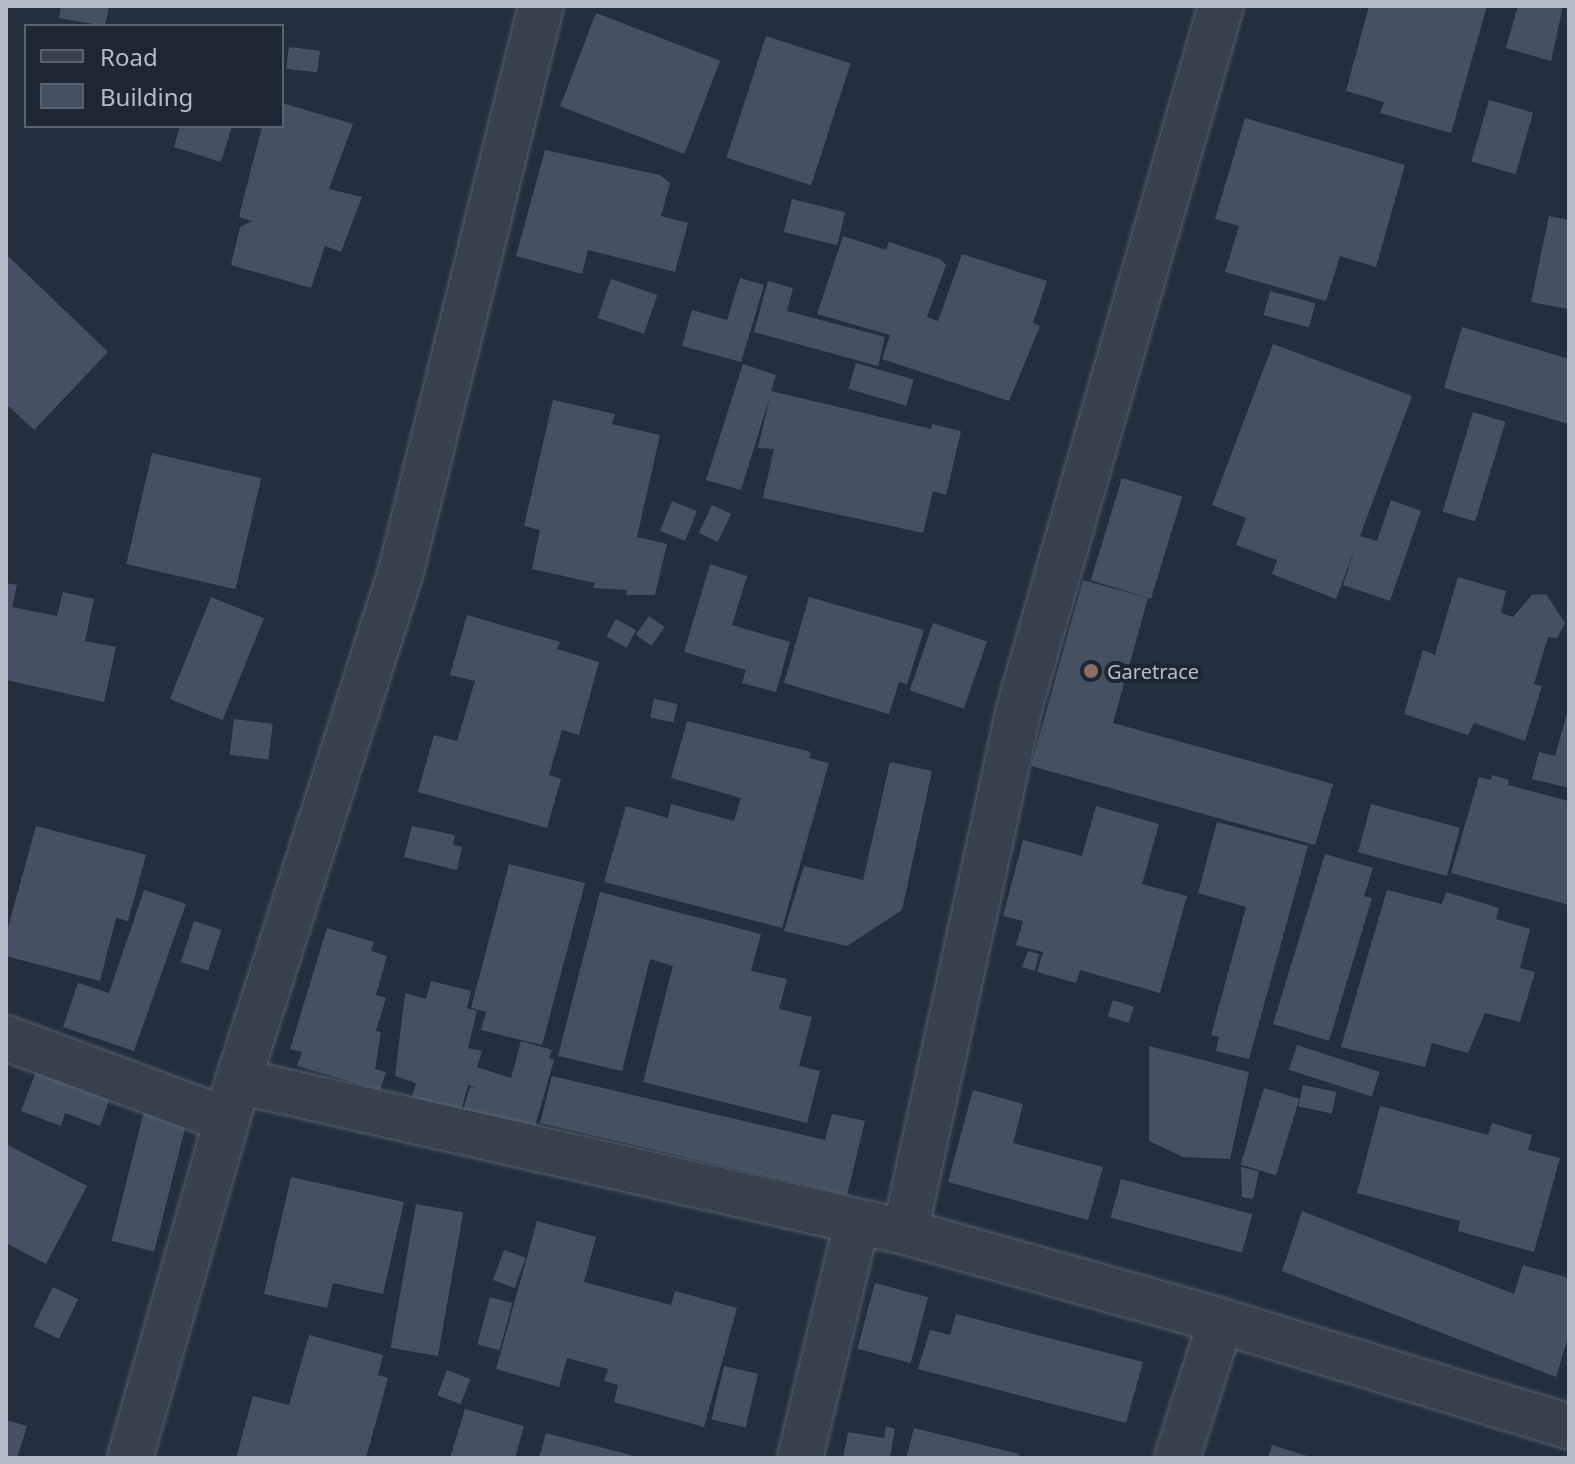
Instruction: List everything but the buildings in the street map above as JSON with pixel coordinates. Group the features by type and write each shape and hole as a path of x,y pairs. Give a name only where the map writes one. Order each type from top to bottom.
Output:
{"street":[{"path":"130,1458 233,1100 401,571 541,6"},
{"path":"905,1232 1019,709 1221,6"},
{"path":"6,1038 233,1100 905,1232 1221,1321 1569,1427"},
{"path":"800,1458 857,1222"},
{"path":"1177,1458 1221,1321"}],"place":[{"name":"Garetrace","path":"1091,671"}]}
